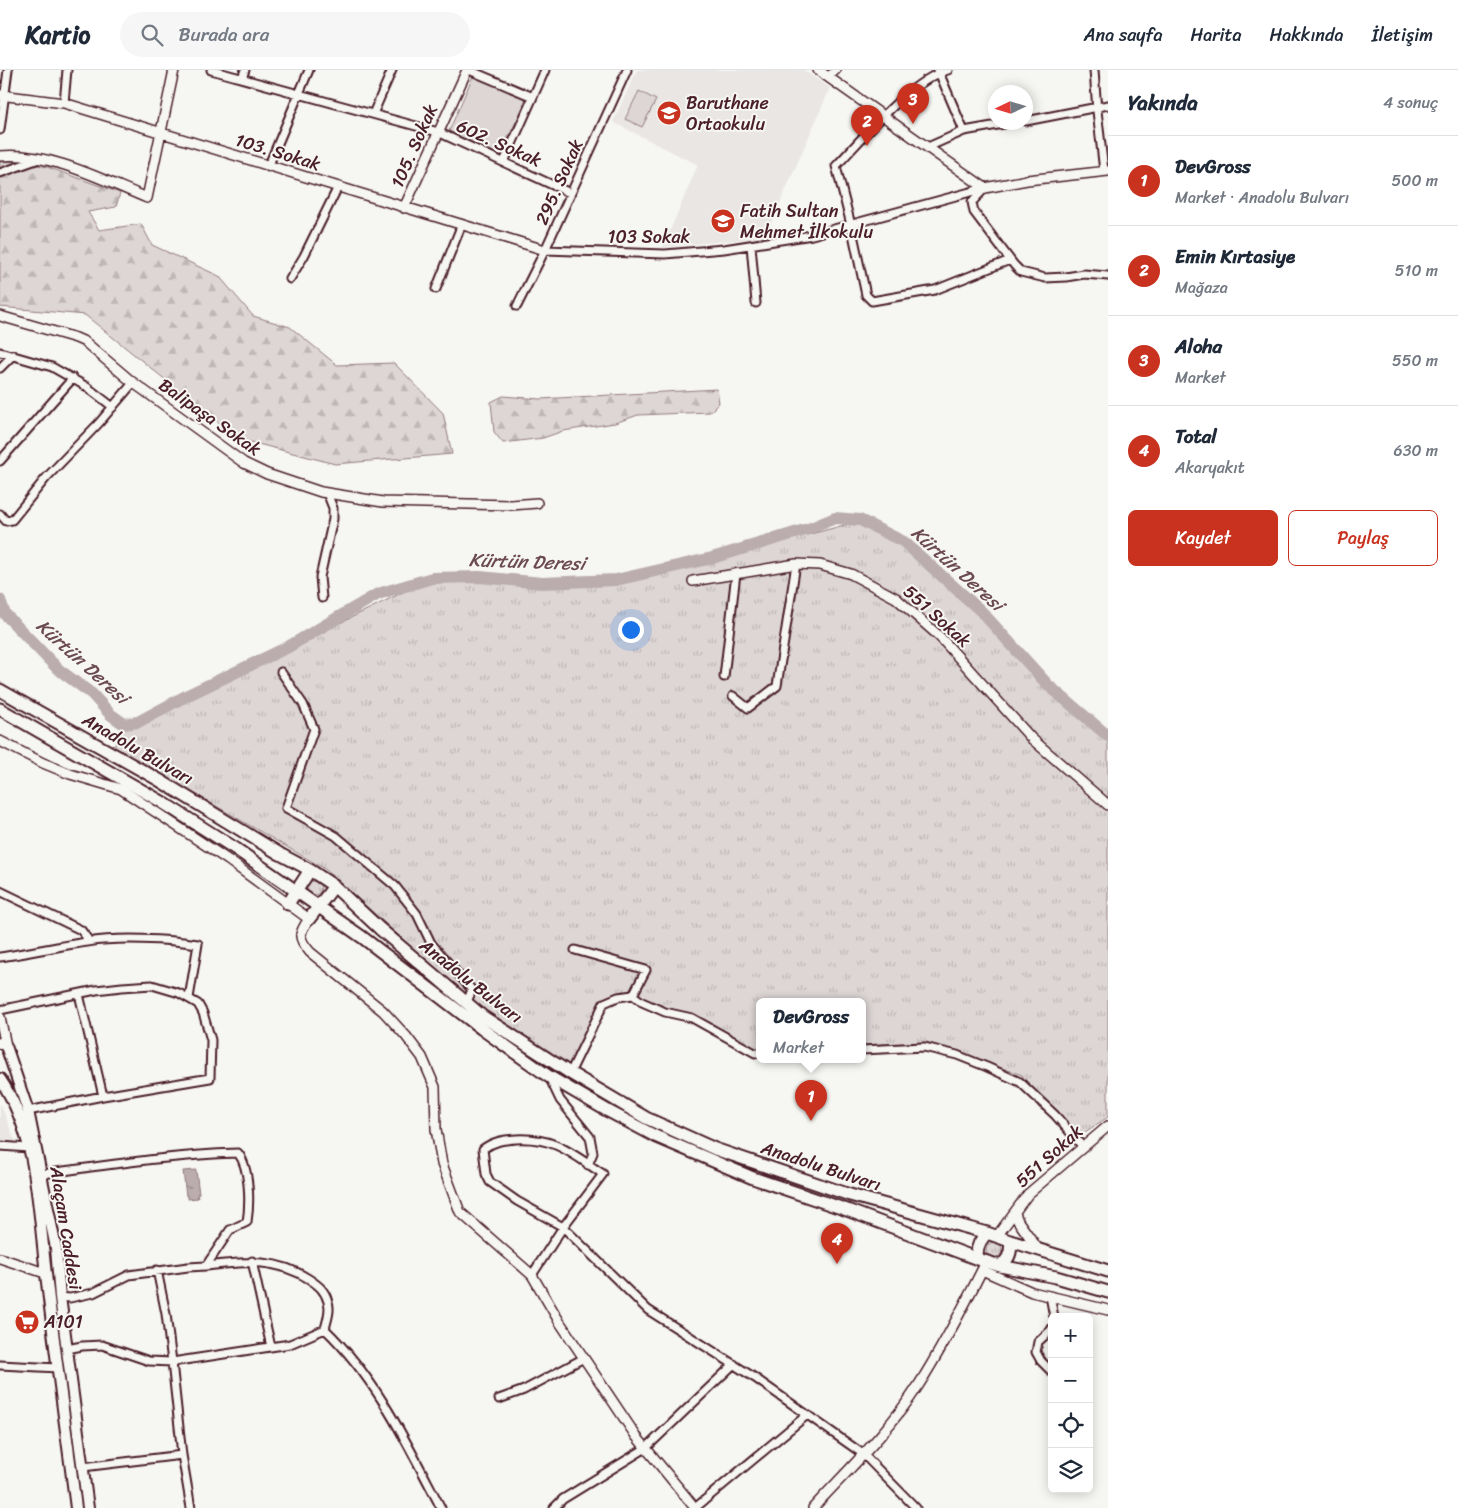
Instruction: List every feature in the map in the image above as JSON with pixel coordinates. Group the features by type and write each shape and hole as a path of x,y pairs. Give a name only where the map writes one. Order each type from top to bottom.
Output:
{"highway":[{"name":"Anadolu Bulvarı","path":"0,690 159,780 280,854 310,870 334,886 466,1005 524,1045 646,1118 715,1149 850,1195 992,1235"},
{"name":"Anadolu Bulvarı","path":"0,709 162,802 236,849 362,936 482,1029 548,1076 647,1132 707,1160 753,1178 856,1213 982,1264"},
{"path":"288,904 310,870"},
{"path":"309,919 334,886"},
{"path":"1108,1271 992,1235 980,1241 977,1249 982,1264 1056,1277 1108,1292"},
{"path":"1000,1266 1008,1259 1010,1241"}],"main road":[{"name":"Alaçam Caddesi","path":"3,1044 28,1110 56,1248 60,1297 88,1508"},
{"name":"Alaçam Caddesi","path":"0,1079 19,1114 29,1148 40,1214 76,1508"}],"street":[{"path":"0,130 2,95 8,70"},
{"path":"64,103 67,70"},
{"path":"0,156 26,156 60,164 147,198 174,70"},
{"name":"602. Sokak","path":"211,70 438,132 570,193"},
{"path":"242,78 246,70"},
{"path":"268,167 310,70"},
{"path":"373,114 392,70"},
{"path":"468,70 533,97"},
{"name":"105. Sokak","path":"404,208 468,70"},
{"path":"504,162 545,70"},
{"name":"295. Sokak","path":"517,306 545,250 627,70"},
{"path":"818,70 985,188"},
{"path":"828,76 836,70"},
{"path":"948,70 939,71 902,97 836,166 866,295 872,301 935,290 1010,260"},
{"path":"1094,70 1106,171 1027,180 985,188 972,202 974,212 980,222 1021,272 1045,278 1066,278 1084,274 1108,276"},
{"path":"939,71 964,131"},
{"name":"103. Sokak","path":"2,95 64,103 268,167 545,250"},
{"path":"1033,119 1108,105"},
{"path":"928,147 964,131 988,127"},
{"path":"0,173 39,158"},
{"path":"290,279 304,256 338,187"},
{"name":"103 Sokak","path":"545,250 665,254 724,249 812,236 985,188"},
{"path":"436,288 462,224"},
{"path":"751,245 756,303"},
{"name":"Balipaşa Sokak","path":"0,316 76,338 97,352 133,383 244,463 267,474 327,493 383,502 511,506 537,503"},
{"path":"0,352 52,367 73,378 113,407"},
{"path":"0,368 12,355"},
{"path":"0,461 73,378"},
{"path":"0,514 6,521 12,520 46,478 133,383"},
{"path":"322,598 320,577 333,519 333,508 327,493"},
{"path":"733,696 748,708 778,686 796,564"},
{"name":"551 Sokak","path":"693,581 796,564 820,565 851,574 896,598 940,637 1032,739 1108,805"},
{"path":"724,677 736,573"},
{"path":"281,672 303,704 314,729 286,808 336,836 395,886 417,914 431,943 472,990 466,1005"},
{"path":"0,741 43,763 70,774 121,789 228,860 309,919 300,935 301,942 310,952 383,1011 406,1036 422,1058 435,1087 436,1129 442,1164 460,1212 532,1275 636,1436 695,1508 807,1416"},
{"path":"0,891 81,930 89,941"},
{"path":"0,956 89,941 180,941 198,944 189,998"},
{"path":"575,950 646,970 634,996"},
{"path":"0,1010 79,994 122,987 152,985 179,993 198,1004 203,1013 211,1040 210,1078 28,1110"},
{"path":"79,994 103,1096"},
{"path":"570,1073 604,1002 618,997 634,996 642,1002 665,1012 692,1018 756,1053"},
{"path":"0,1021 3,1044"},
{"path":"866,1050 924,1047 957,1055 987,1067 1020,1082 1055,1115 1083,1147"},
{"path":"548,1076 560,1100 590,1137 593,1153 588,1165"},
{"name":"551 Sokak","path":"992,1235 1015,1213 1028,1194 1108,1126"},
{"path":"532,1275 563,1227 603,1174 553,1143 538,1140 499,1140 483,1148 486,1174 490,1182 563,1227 648,1310 734,1364 863,1454 916,1508"},
{"path":"0,1146 29,1148"},
{"path":"42,1174 124,1163 238,1153 244,1160 246,1172 249,1207 247,1222 230,1230 206,1266"},
{"path":"1015,1213 1018,1221 1038,1249"},
{"path":"0,1258 46,1273"},
{"path":"252,1261 270,1347"},
{"path":"60,1297 70,1298 93,1293 129,1275 157,1270 252,1261 277,1264 302,1274 318,1285 325,1293 329,1302 325,1329"},
{"path":"813,1508 890,1424 918,1387 964,1306 982,1264 1032,1292 1108,1310"},
{"path":"157,1270 166,1314 182,1455 191,1508"},
{"path":"1050,1296 1053,1313"},
{"path":"67,1349 102,1345 149,1361 172,1362 290,1344 325,1329"},
{"path":"325,1329 344,1346 384,1402 441,1508"},
{"path":"1048,1333 1038,1342 1036,1352 1048,1368"},
{"path":"499,1399 524,1390 584,1358"},
{"path":"554,1508 564,1499 646,1448 734,1364"},
{"path":"0,1365 58,1368"},
{"path":"83,1467 182,1455"}],"shaded area":[{"path":"637,70 803,70 830,88 765,237 663,247 698,165 613,122"},
{"path":"0,1104 2,1108 17,1146 0,1143"}],"green space":[{"path":"473,76 524,97 527,101 499,155 449,131"},
{"path":"639,91 656,100 642,127 625,119"},
{"path":"18,161 47,167 120,193 116,207 88,212 99,230 141,224 152,245 219,276 253,316 290,327 337,365 394,363 443,413 452,454 335,464 239,439 85,315 0,307 0,162"},
{"path":"717,389 719,403 710,412 638,415 615,423 563,431 543,438 503,443 494,432 491,402 503,396 540,399"},
{"path":"856,522 904,542 1048,685 1108,736 1108,1117 1079,1136 1039,1108 1028,1094 1022,1075 927,1042 866,1045 866,998 756,998 756,1051 701,1021 663,1009 625,993 602,1000 571,1066 567,1069 466,996 325,869 114,747 124,724 138,722 432,578 542,583 616,580 675,570"},
{"path":"311,881 317,881 321,888 317,895 311,895 307,891 307,885"},
{"path":"994,1242 1002,1250 994,1258 986,1250"}],"water":[{"path":"196,1170 198,1198 188,1199 183,1171"}],"waterway":[{"name":"Kürtün Deresi","path":"0,600 5,614 58,669 92,694 110,714 124,724 138,722 186,696 288,647 378,594 432,578 480,577 542,583 616,580 712,558 811,528 835,518 860,520 904,542 981,611 1048,685 1108,736"}],"place":[{"name":"Baruthane Ortaokulu","path":"669,113"},
{"name":"Aloha","path":"913,124"},
{"name":"Emin Kırtasiye","path":"867,146"},
{"name":"Fatih Sultan Mehmet İlkokulu","path":"723,221"},
{"name":"DevGross","path":"811,1121"},
{"name":"Total","path":"837,1264"},
{"name":"A101","path":"27,1322"}]}
